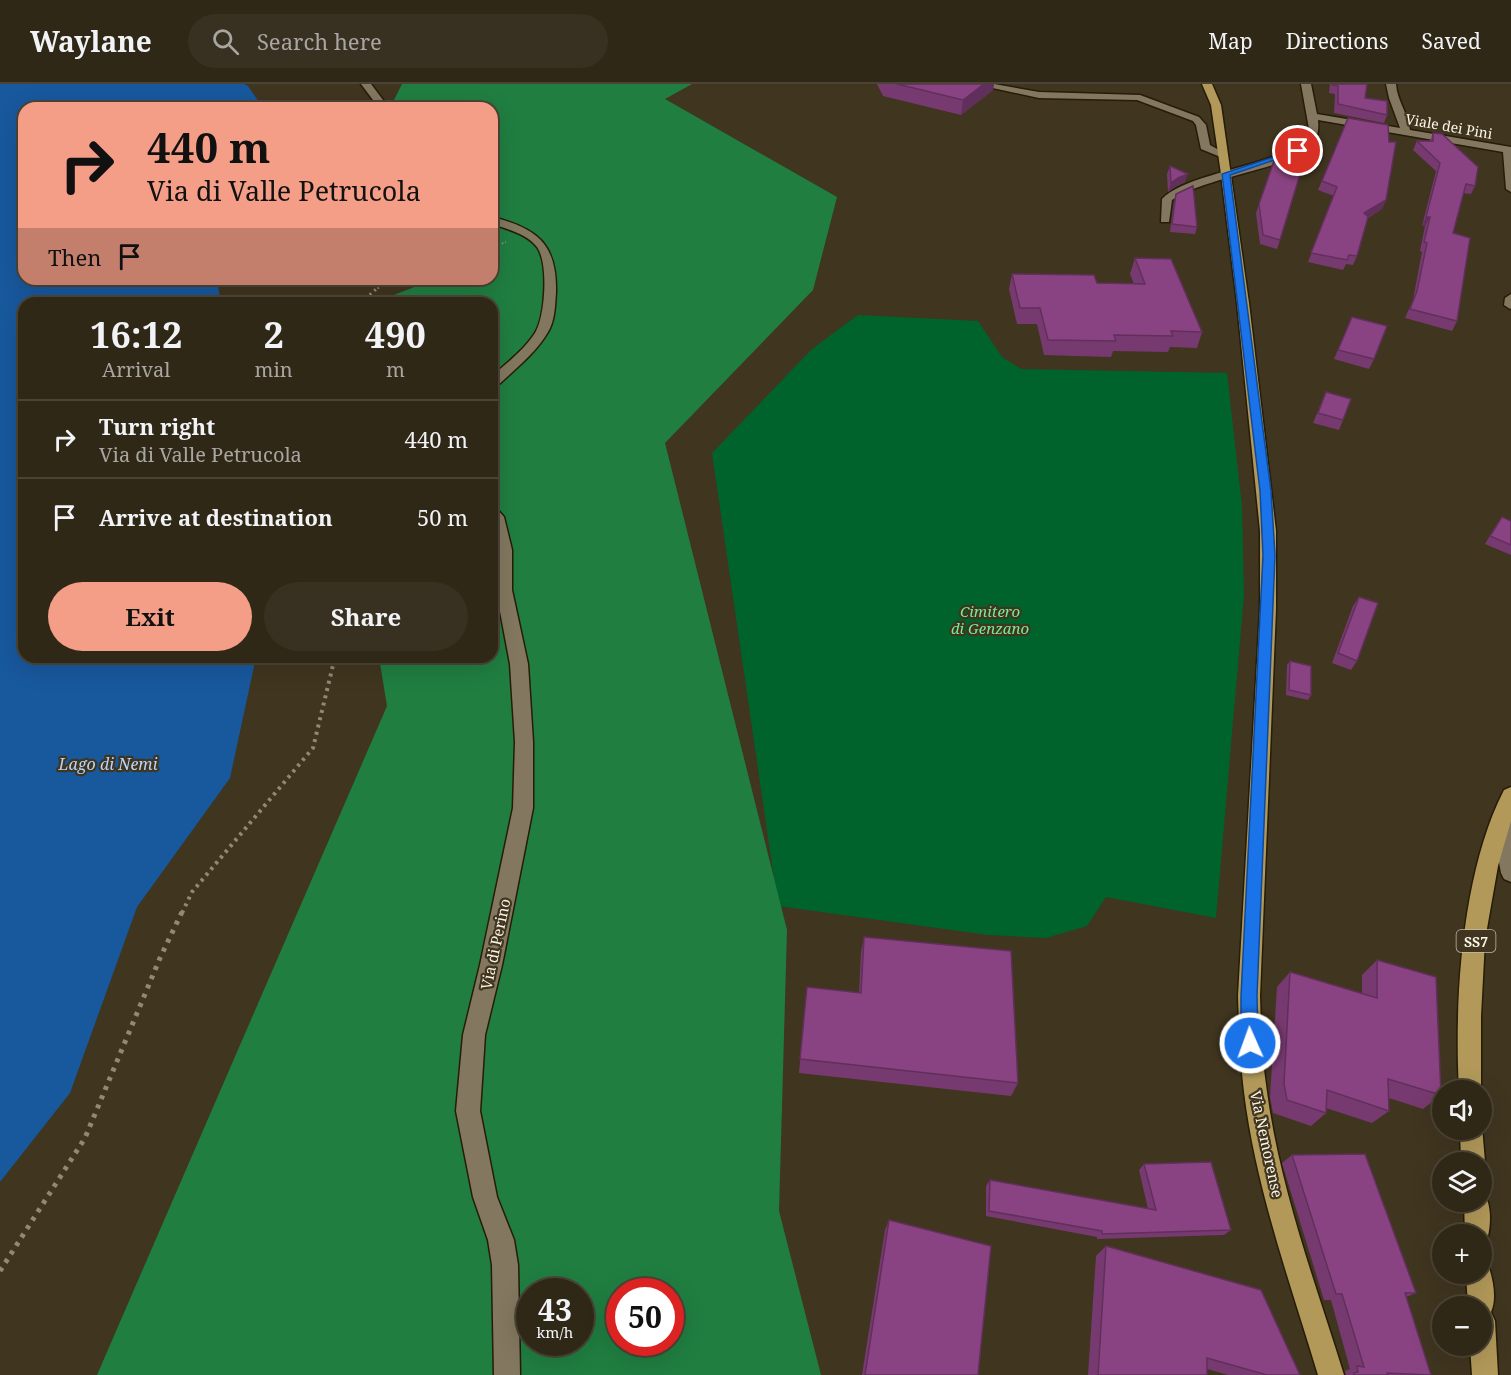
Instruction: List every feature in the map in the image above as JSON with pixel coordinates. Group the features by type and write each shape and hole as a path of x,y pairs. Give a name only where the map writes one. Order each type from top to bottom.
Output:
{"main road":[{"name":"Via Nemorense","path":"1207,84 1216,105 1226,174 1265,491 1268,543 1268,609 1249,996 1251,1052 1258,1110 1272,1174 1331,1375"},
{"name":"SS7","path":"1470,1080 1469,1031 1473,964 1482,897 1501,820 1511,795"},
{"path":"1484,1356 1485,1375"}],"street":[{"path":"366,84 380,102"},
{"path":"979,84 1039,95 1127,96 1146,99 1196,119 1201,125 1205,147 1223,155"},
{"path":"1165,220 1166,202 1172,194 1195,181 1280,158 1301,149 1312,138 1312,116 1306,84"},
{"path":"1391,84 1392,99 1404,120 1405,132"},
{"name":"Viale dei Pini","path":"1312,116 1509,150"},
{"path":"1509,150 1511,189"},
{"path":"498,222 526,234 542,246 548,264 550,284 544,328 533,344 498,377"},
{"name":"Via di Perino","path":"498,525 504,550 504,590 519,664 524,742 524,808 492,965 474,1035 468,1111 485,1197 501,1239 504,1256 507,1292 507,1375"},
{"path":"1501,820 1511,873"}],"path":[{"path":"368,297 381,285"},
{"path":"0,1271 85,1138 160,958 192,891 313,748 334,663"}],"green space":[{"path":"402,84 692,84 665,99 837,197 813,290 665,443 787,930 779,1211 821,1375 97,1375 387,706 380,663 498,663 498,297 389,297 417,285 498,285 498,102 393,102"},
{"name":"Cimitero di Genzano","path":"858,315 978,321 1002,357 1021,369 1227,373 1242,506 1244,595 1216,918 1106,897 1087,926 1046,938 988,935 778,906 712,453 812,349"}],"water":[{"name":"Lago di Nemi","path":"0,84 244,84 248,86 259,102 18,102 18,285 218,285 220,297 18,297 18,663 255,663 230,778 137,907 70,1093 0,1182"}],"building":[{"path":"897,84 984,84 963,100"},
{"path":"1332,84 1367,84 1365,98 1387,101 1387,115 1338,104 1338,86"},
{"path":"1348,118 1388,125 1389,142 1396,142 1386,200 1364,213 1368,217 1357,256 1349,255 1347,260 1311,253 1337,187 1322,181"},
{"path":"1433,133 1442,134 1478,167 1475,186 1466,184 1453,233 1470,238 1457,321 1410,309 1417,291 1427,243 1424,242 1430,217 1426,217 1440,163 1417,141 1433,141"},
{"path":"1286,158 1304,161 1280,240 1263,235 1259,204 1274,161 1284,163"},
{"path":"1170,166 1188,174 1171,183"},
{"path":"1193,186 1197,227 1172,224 1176,194"},
{"path":"1135,258 1171,259 1202,332 1171,331 1173,336 1114,335 1116,341 1048,340 1040,308 1020,308 1012,274 1094,275 1097,283 1145,284"},
{"path":"1352,317 1387,326 1374,359 1338,350"},
{"path":"1326,392 1351,399 1343,420 1318,413"},
{"path":"1502,517 1511,521 1511,545 1490,536"},
{"path":"1359,597 1378,603 1357,661 1338,653"},
{"path":"1290,661 1311,666 1311,695 1289,690"},
{"path":"864,937 1011,951 1018,1083 800,1059 807,987 861,993"},
{"path":"1377,960 1436,977 1440,1080 1432,1080 1432,1092 1388,1079 1389,1111 1327,1090 1326,1113 1287,1100 1284,1084 1290,972 1377,998"},
{"path":"1365,1154 1416,1293 1405,1293 1431,1375 1387,1373 1388,1375 1354,1375 1358,1372 1357,1366 1364,1367 1342,1294 1336,1294 1292,1155"},
{"path":"1211,1162 1231,1230 1102,1234 1102,1231 989,1211 990,1180 1156,1210 1144,1164"},
{"path":"889,1220 991,1246 978,1375 865,1375"},
{"path":"1106,1246 1261,1290 1300,1375 1267,1375 1207,1358 1207,1375 1098,1375"}],"route":[{"path":"1250,1043 1249,996 1269,555 1265,491 1226,174 1298,151"}]}
